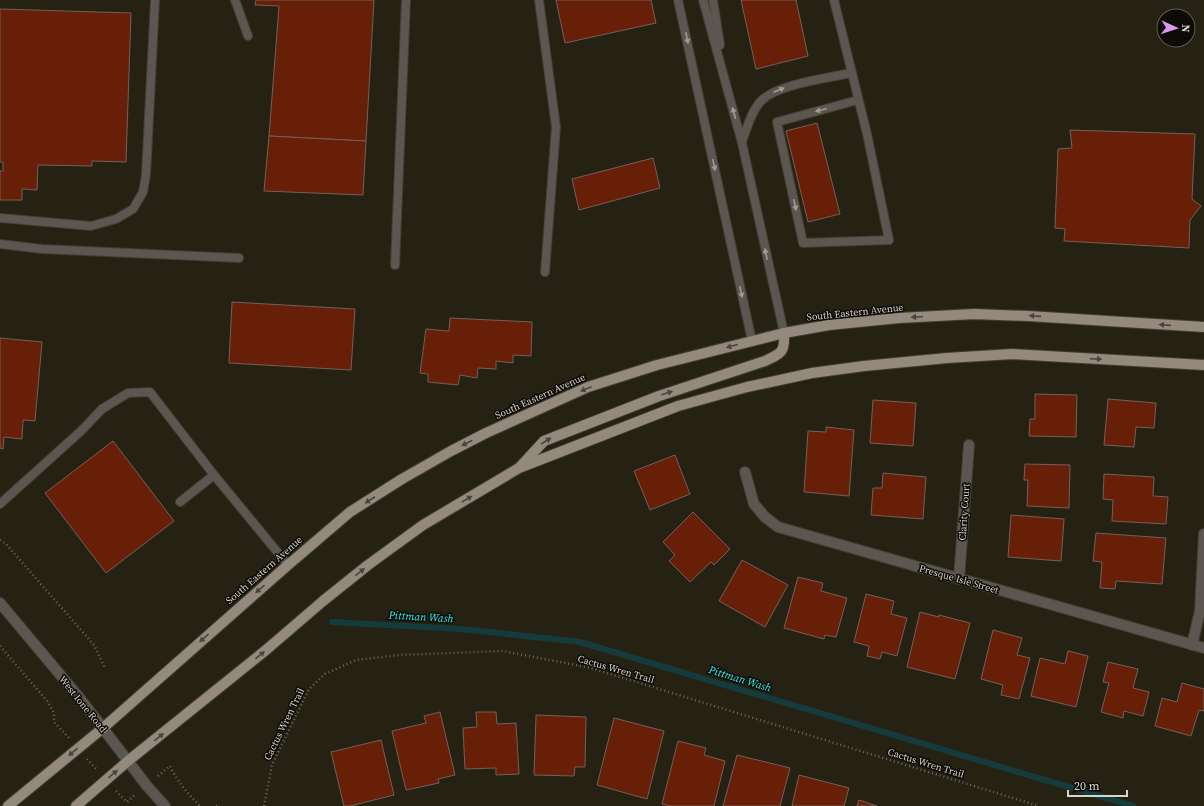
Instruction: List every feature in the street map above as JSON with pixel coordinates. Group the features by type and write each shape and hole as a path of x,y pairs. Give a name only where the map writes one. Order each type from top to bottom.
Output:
{"main road":[{"name":"South Eastern Avenue","path":"8,806 103,728 350,512 402,479 451,451 486,433 588,387 657,365 784,333 829,325 899,318 974,314 1204,327"},
{"path":"519,468 544,441 659,396 765,361 778,355 784,346 784,333"},
{"path":"76,806 128,761 374,561 423,525 519,468 678,406 747,387 857,367 947,358 1012,354 1204,365"}],"street":[{"name":"Clarity Court","path":"959,579 969,445"},
{"name":"Presque Isle Street","path":"745,472 754,504 778,527 1204,648"},
{"path":"1192,645 1200,611 1204,534"},
{"name":"West Ione Road","path":"0,603 78,696 147,786 165,806"}],"lane":[{"path":"0,218 91,226 116,219 133,209 143,192 146,175 155,0"},
{"path":"235,0 248,36"},
{"path":"395,265 406,0"},
{"path":"539,0 556,127 545,272"},
{"path":"678,0 752,341"},
{"path":"703,0 742,143 784,333"},
{"path":"713,0 727,86"},
{"path":"834,0 867,134 889,240 802,243 777,122 858,100"},
{"path":"742,143 755,109 762,100 775,91 852,73"},
{"path":"0,244 42,249 239,258"},
{"path":"0,504 81,431 102,409 128,393 150,392 288,565"},
{"path":"180,502 214,474"}],"path":[{"path":"0,540 6,544 94,645 105,668"},
{"name":"Cactus Wren Trail","path":"264,806 272,765 309,689 325,674 356,660 399,655 503,651 591,668 1039,806"}],"building":[{"path":"256,0 374,0 366,141 269,136 279,6 255,5"},
{"path":"556,0 651,0 656,23 565,43"},
{"path":"741,0 796,0 808,56 756,69"},
{"path":"0,9 131,13 126,162 92,161 92,166 38,165 37,190 22,189 22,200 0,200 0,171 3,171 3,162 0,162"},
{"path":"817,123 840,214 808,222 786,131"},
{"path":"1070,130 1195,134 1192,199 1201,206 1190,220 1189,248 1064,241 1065,229 1055,228 1058,149 1072,148"},
{"path":"269,136 366,141 363,195 264,191"},
{"path":"653,158 660,188 579,210 572,179"},
{"path":"232,302 355,309 351,370 229,363"},
{"path":"450,318 532,322 531,356 513,355 513,363 496,361 496,369 478,368 477,378 460,375 458,385 428,382 428,374 420,373 426,329 449,331"},
{"path":"0,338 42,342 35,421 23,420 22,439 4,437 3,449 0,448"},
{"path":"1035,394 1077,395 1076,437 1029,436 1030,419 1035,419"},
{"path":"1108,399 1156,403 1154,428 1136,427 1134,447 1104,445"},
{"path":"873,400 916,403 913,446 870,443"},
{"path":"826,427 854,430 849,496 804,492 808,431 826,432"},
{"path":"113,441 174,521 106,573 45,493"},
{"path":"675,455 690,494 650,510 634,471"},
{"path":"1025,464 1070,465 1069,508 1027,506 1028,480 1024,480"},
{"path":"883,473 926,477 923,519 871,515 873,488 882,488"},
{"path":"1104,474 1154,477 1153,496 1168,497 1166,524 1112,521 1113,500 1103,499"},
{"path":"693,512 730,549 714,565 711,562 690,582 669,561 675,555 663,542"},
{"path":"1011,515 1064,519 1061,561 1008,557"},
{"path":"1096,533 1166,538 1162,584 1116,581 1115,589 1100,588 1102,562 1093,561"},
{"path":"742,560 788,585 765,627 719,601"},
{"path":"798,577 823,583 821,591 847,598 836,637 825,635 824,639 784,628"},
{"path":"866,594 894,601 891,614 907,618 897,656 882,652 880,659 867,656 869,646 854,642"},
{"path":"920,612 970,623 955,679 907,667"},
{"path":"993,630 1022,638 1017,655 1030,658 1019,699 1001,695 1003,685 981,679"},
{"path":"1068,651 1088,656 1076,707 1031,696 1040,658 1065,664"},
{"path":"1108,662 1138,669 1133,688 1149,692 1143,716 1124,711 1123,718 1101,712 1109,683 1103,682"},
{"path":"1182,683 1204,689 1204,711 1199,710 1191,736 1155,726 1162,698 1177,702"},
{"path":"440,712 455,775 438,779 439,783 406,790 392,731 426,723 424,716"},
{"path":"476,712 496,712 497,724 516,723 519,774 496,775 496,768 465,769 463,728 477,727"},
{"path":"536,715 586,717 585,767 575,767 574,776 534,775"},
{"path":"614,718 664,731 647,799 597,785"},
{"path":"381,740 394,795 350,806 344,806 331,752"},
{"path":"678,741 706,748 704,755 725,761 714,806 671,806 662,804"},
{"path":"737,755 790,768 780,806 723,806"},
{"path":"799,775 849,788 844,806 792,806"},
{"path":"859,800 877,806 857,806"}],"waterway":[{"name":"Pittman Wash","path":"332,622 461,629 580,642 1133,806"}]}
